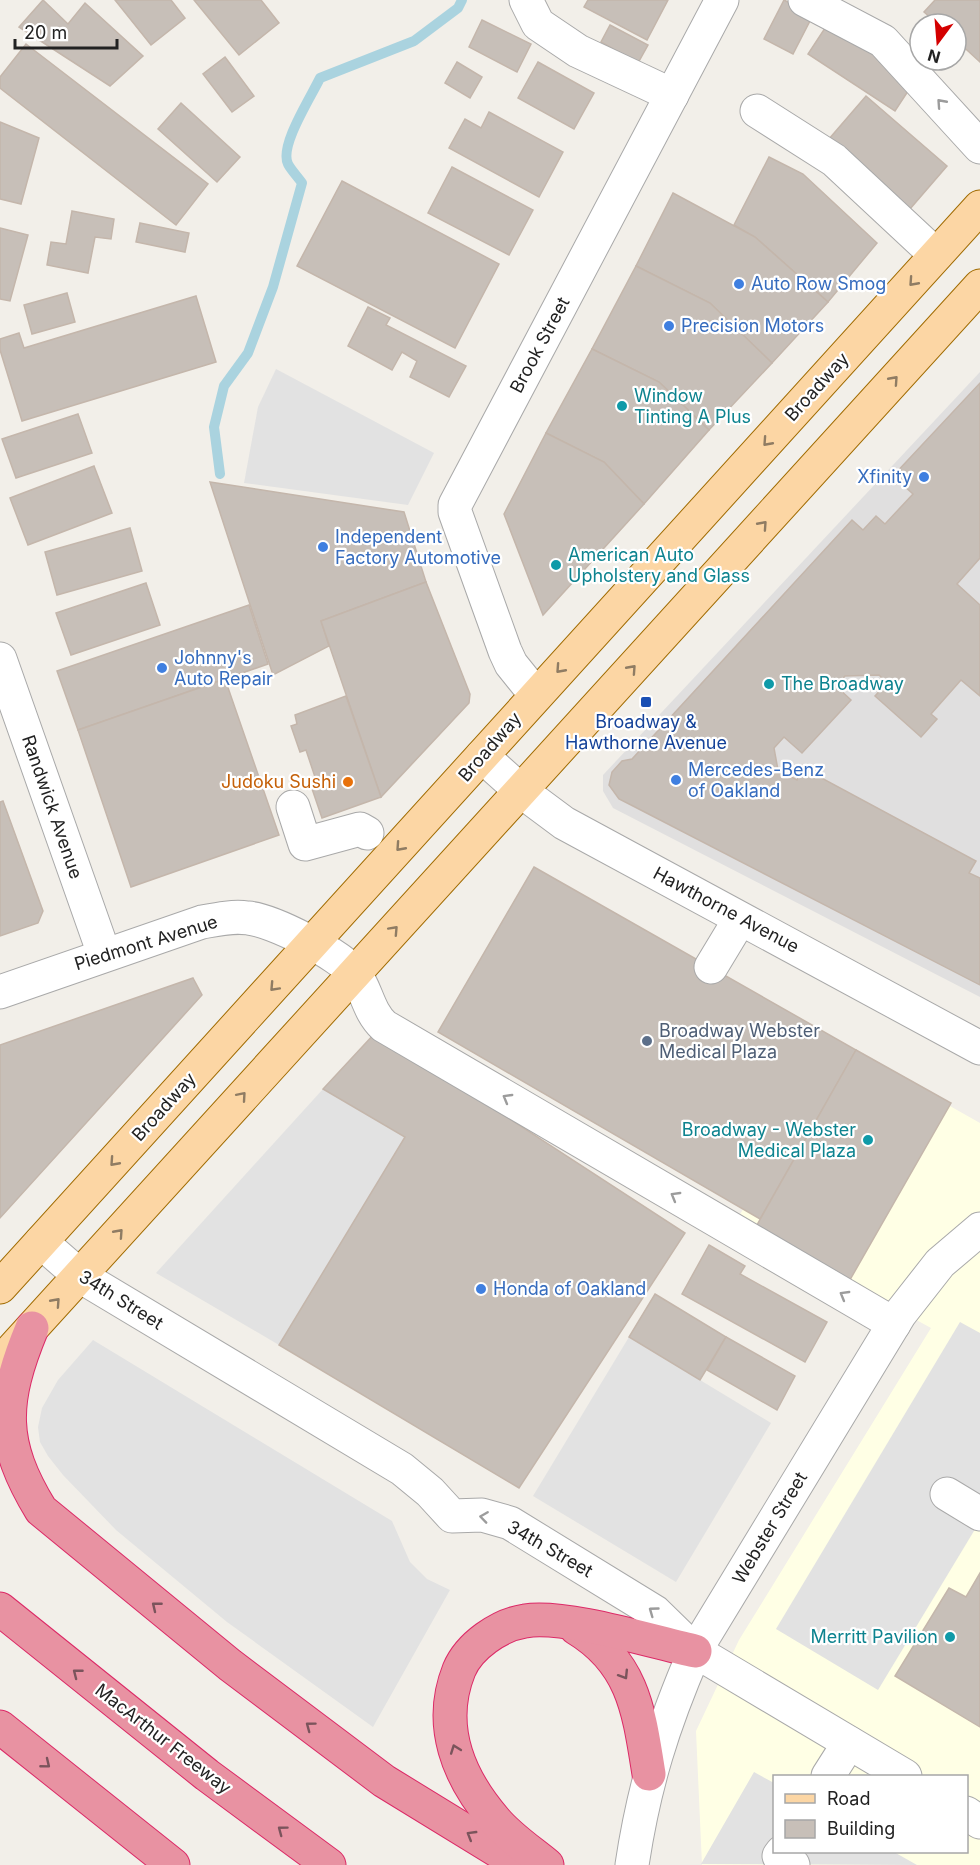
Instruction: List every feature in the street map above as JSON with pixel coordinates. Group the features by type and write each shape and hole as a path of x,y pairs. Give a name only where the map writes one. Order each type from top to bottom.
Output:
{"highway":[{"path":"32,1328 12,1375 6,1404 4,1434 10,1463 23,1488 41,1510 230,1665 384,1781 536,1863"},
{"name":"MacArthur Freeway","path":"0,1609 207,1775 329,1865"},
{"path":"536,1863 495,1821 465,1778 448,1730 451,1691 465,1657 493,1633 526,1620 567,1622 695,1651"},
{"path":"567,1622 593,1638 614,1659 630,1684 639,1716 649,1774"},
{"path":"0,1727 172,1865"}],"main road":[{"name":"Broadway","path":"0,1287 314,944 536,695 980,207"},
{"path":"0,1363 980,286"}],"street":[{"path":"526,0 538,24 578,51 672,95"},
{"name":"Brook Street","path":"536,695 511,664 505,651 455,512 455,505 722,0"},
{"path":"805,0 883,42 980,147"},
{"path":"757,111 834,160 936,255"},
{"name":"Randwick Avenue","path":"0,659 104,954"},
{"name":"Hawthorne Avenue","path":"482,756 521,791 564,823 980,1048"},
{"path":"293,807 305,844 360,829 367,833"},
{"name":"Piedmont Avenue","path":"0,992 175,930 229,917 250,918 269,923 314,944 354,973"},
{"path":"711,967 740,919"},
{"path":"354,973 373,1015 384,1026 894,1324"},
{"name":"Webster Street","path":"632,1865 649,1774 671,1706 695,1651 894,1324 940,1263 980,1229"},
{"name":"34th Street","path":"41,1242 80,1276 402,1469 430,1492 452,1516 482,1515 510,1523 655,1611 695,1651 903,1775"},
{"path":"947,1494 980,1514"},
{"path":"829,1775 849,1743"},
{"path":"780,1853 778,1856 793,1865"}],"shaded area":[{"path":"276,369 434,453 408,505 244,483 258,407"},
{"name":"The Broadway","path":"980,372 980,997 613,808 603,791 603,775"},
{"path":"842,1045 980,1123 980,1865 702,1865 696,1731 739,1640 931,1328 736,1221"},
{"path":"323,1089 405,1137 279,1345 156,1273"},
{"path":"960,1322 980,1333 980,1521 878,1690 776,1629"},
{"path":"629,1337 771,1423 676,1582 533,1496"},
{"path":"93,1340 392,1521 410,1562 427,1579 450,1590 373,1727 227,1622 116,1530 63,1475 48,1456 40,1442 38,1427 42,1408 58,1380"},
{"path":"754,1772 773,1782 773,1853 896,1853 917,1865 701,1864"}],"building":[{"path":"43,0 68,24 85,3 143,56 110,86 19,27"},
{"path":"115,0 171,0 185,18 151,45"},
{"path":"194,0 261,0 279,23 239,55"},
{"path":"588,0 668,0 647,40 584,7"},
{"path":"784,0 813,15 793,54 764,39"},
{"path":"935,0 980,0 980,62 968,51 968,12 924,12"},
{"path":"482,20 531,44 517,72 469,47"},
{"path":"829,22 916,79 895,111 808,54"},
{"path":"610,25 648,45 638,63 601,42"},
{"path":"26,44 208,184 176,225 0,88 0,77"},
{"path":"225,57 254,96 232,112 203,74"},
{"path":"457,62 482,77 470,98 445,83"},
{"path":"538,62 594,93 574,129 518,98"},
{"path":"866,96 947,166 910,209 829,139"},
{"path":"181,103 240,157 217,182 158,129"},
{"path":"489,112 563,152 539,197 449,148 465,119 481,128"},
{"path":"0,122 39,138 21,204 0,199"},
{"path":"769,157 803,174 877,243 828,302 755,237 734,225"},
{"path":"452,167 533,210 509,255 428,213"},
{"path":"342,181 499,264 455,348 297,266"},
{"name":"Auto Row Smog","path":"673,193 755,237 828,302 772,363 710,303 636,266"},
{"path":"72,211 114,219 111,239 95,237 88,273 47,265 51,242 66,244"},
{"path":"140,223 189,233 185,252 136,242"},
{"path":"0,228 28,235 10,301 0,299"},
{"name":"Precision Motors","path":"636,266 710,303 772,363 709,430 659,382 592,349"},
{"path":"67,293 75,322 32,334 24,305"},
{"path":"196,296 216,362 22,421 0,350 0,339 19,333 24,348"},
{"path":"368,307 390,318 386,325 466,366 449,397 410,377 417,361 402,352 392,370 348,346"},
{"name":"Window Tinting A Plus","path":"592,349 659,382 709,430 644,504 604,462 546,433"},
{"name":"The Broadway","path":"980,383 980,558 957,584 980,605 980,696 961,680 931,714 937,719 921,737 875,696 887,683 879,675 845,676 836,686 851,700 802,753 784,737 774,748 778,770 797,780 803,768 976,861 969,873 980,878 980,985 619,799 609,785 612,772 622,761 632,759 852,520 863,530 876,516 885,524 913,494 893,476"},
{"path":"78,414 92,453 16,478 2,439"},
{"name":"American Auto Upholstery and Glass","path":"546,433 604,462 644,504 543,615 504,514"},
{"path":"94,466 112,513 28,545 10,498"},
{"name":"Independent Factory Automotive","path":"210,482 404,512 426,582 321,621 329,646 273,675"},
{"path":"130,528 142,571 57,595 45,552"},
{"path":"426,582 470,694 469,703 381,797 321,621"},
{"path":"146,583 160,625 71,655 56,613"},
{"name":"Johnny's Auto Repair","path":"249,605 268,664 78,730 57,671"},
{"path":"225,679 279,835 131,887 78,730"},
{"path":"346,696 381,797 322,818 309,780 315,777 306,750 300,752 291,726 297,724 295,715"},
{"path":"3,801 43,911 38,923 0,936 0,802"},
{"name":"Broadway Webster Medical Plaza","path":"534,867 856,1050 760,1219 438,1032"},
{"path":"193,978 202,995 0,1218 0,1045"},
{"name":"Honda of Oakland","path":"376,1032 685,1233 519,1488 279,1345 405,1137 323,1089"},
{"name":"Broadway - Webster Medical Plaza","path":"856,1050 951,1103 847,1285 753,1232"},
{"path":"709,1245 745,1266 740,1274 827,1322 805,1362 682,1294"},
{"path":"655,1294 726,1337 700,1380 629,1337"},
{"path":"726,1337 795,1376 777,1410 707,1370"},
{"name":"Merritt Pavilion","path":"980,1573 980,1727 895,1676 949,1588 966,1597"}],"waterway":[{"path":"220,474 214,427 224,386 248,353 273,287 302,183 289,166 286,156 292,134 304,109 320,78 414,41 458,8 462,0"}],"place":[{"name":"Auto Row Smog","path":"739,284"},
{"name":"Precision Motors","path":"669,326"},
{"name":"Window Tinting A Plus","path":"622,406"},
{"name":"Xfinity","path":"924,477"},
{"name":"Independent Factory Automotive","path":"323,547"},
{"name":"American Auto Upholstery and Glass","path":"556,565"},
{"name":"Johnny's Auto Repair","path":"162,668"},
{"name":"The Broadway","path":"769,684"},
{"name":"Broadway & Hawthorne Avenue","path":"646,702"},
{"name":"Mercedes-Benz of Oakland","path":"676,780"},
{"name":"Judoku Sushi","path":"348,782"},
{"name":"Broadway Webster Medical Plaza","path":"647,1041"},
{"name":"Broadway - Webster Medical Plaza","path":"868,1140"},
{"name":"Honda of Oakland","path":"481,1289"},
{"name":"Merritt Pavilion","path":"950,1637"}]}
